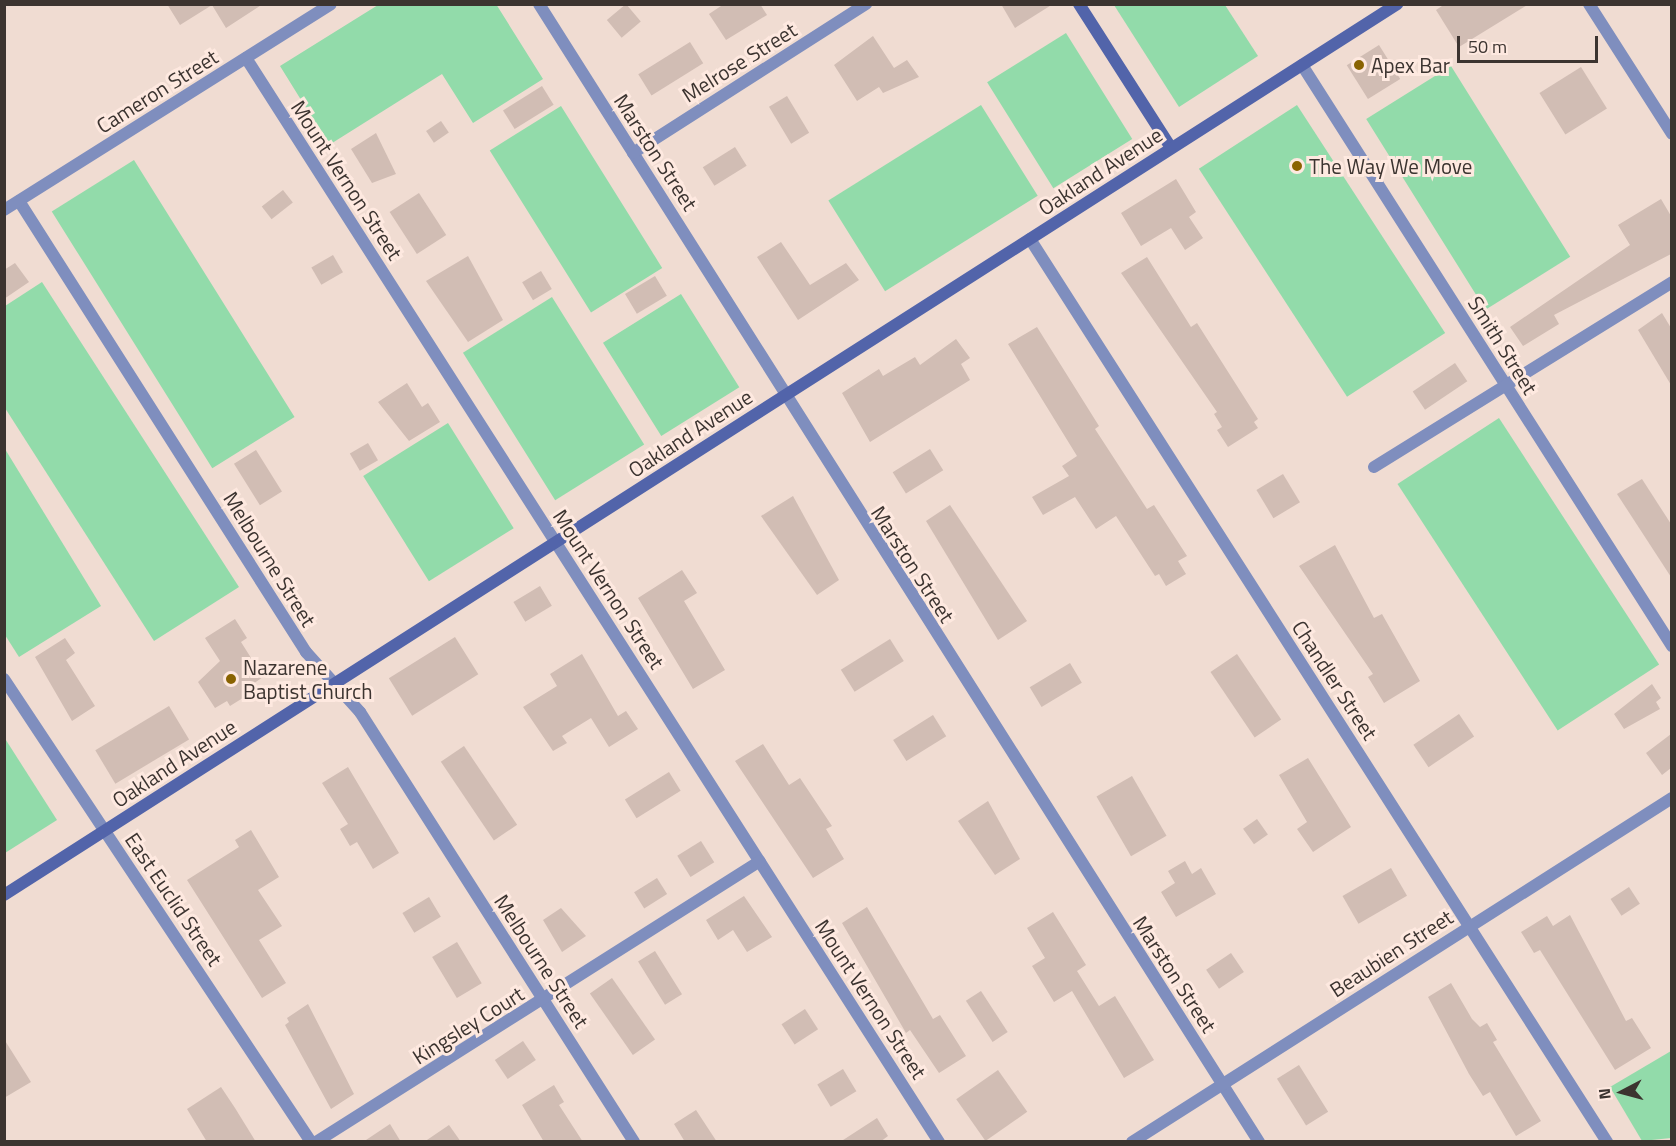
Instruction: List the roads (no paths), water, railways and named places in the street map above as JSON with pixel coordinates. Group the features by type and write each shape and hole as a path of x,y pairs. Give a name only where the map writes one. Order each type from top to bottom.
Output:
{"street":[{"name":"Cameron Street","path":"4,210 331,4"},
{"name":"Marston Street","path":"539,4 1259,1142"},
{"name":"Melrose Street","path":"633,153 866,4"},
{"path":"1079,4 1171,148"},
{"name":"Oakland Avenue","path":"4,894 1397,4"},
{"path":"1589,4 1671,134"},
{"name":"Mount Vernon Street","path":"246,58 939,1142"},
{"name":"Smith Street","path":"1302,65 1671,646"},
{"name":"Melbourne Street","path":"19,201 306,652 360,712 634,1142"},
{"name":"Chandler Street","path":"1030,239 1607,1142"},
{"path":"1374,467 1507,387 1671,282"},
{"name":"East Euclid Street","path":"4,679 311,1142"},
{"name":"Beaubien Street","path":"1132,1142 1671,798"},
{"name":"Kingsley Court","path":"316,1142 544,1000 760,861"}],"place":[{"name":"Apex Bar","path":"1359,65"},
{"name":"The Way We Move","path":"1297,166"},
{"name":"Nazarene Baptist Church","path":"231,679"}]}
